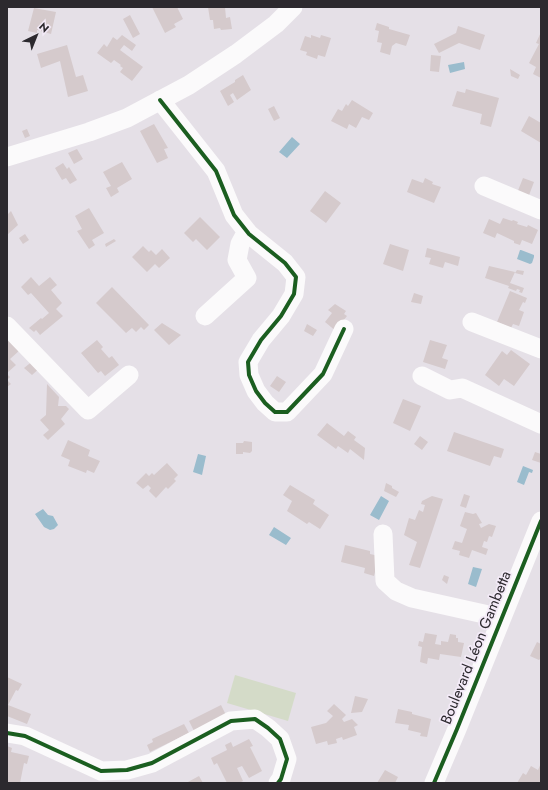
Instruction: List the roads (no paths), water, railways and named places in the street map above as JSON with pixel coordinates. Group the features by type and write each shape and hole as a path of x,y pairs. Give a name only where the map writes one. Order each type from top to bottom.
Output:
{"street":[{"path":"7,157 89,132 127,118 190,85 236,54 276,24 293,7"},
{"path":"160,100 216,171 234,215 247,231 285,263 296,277 294,294 281,316 260,340 248,362 248,375 256,391 275,412 287,412 323,374 344,329"},
{"path":"484,186 541,210"},
{"path":"205,316 247,278 237,260 240,244 247,231"},
{"path":"472,322 541,349"},
{"path":"7,326 88,410 129,375"},
{"path":"422,376 450,390 462,388 541,424"},
{"name":"Boulevard Léon Gambetta","path":"434,783 541,521"},
{"path":"383,534 385,581 396,591 412,598 502,618"},
{"path":"7,733 25,736 101,771 127,770 152,763 231,721 255,719 280,739 287,759 281,779 278,783"}],"water":[{"path":"464,62 465,69 450,73 448,65"},
{"path":"292,137 300,144 287,158 279,152"},
{"path":"520,250 534,255 532,263 530,264 517,259"},
{"path":"198,454 206,456 202,475 193,472"},
{"path":"523,466 533,470 532,473 529,472 524,485 517,482"},
{"path":"381,496 389,501 379,520 370,515"},
{"path":"43,509 48,515 53,516 58,525 54,529 50,530 44,527 35,514"},
{"path":"274,527 291,538 286,545 269,535"},
{"path":"473,567 482,569 476,587 468,584"}]}
